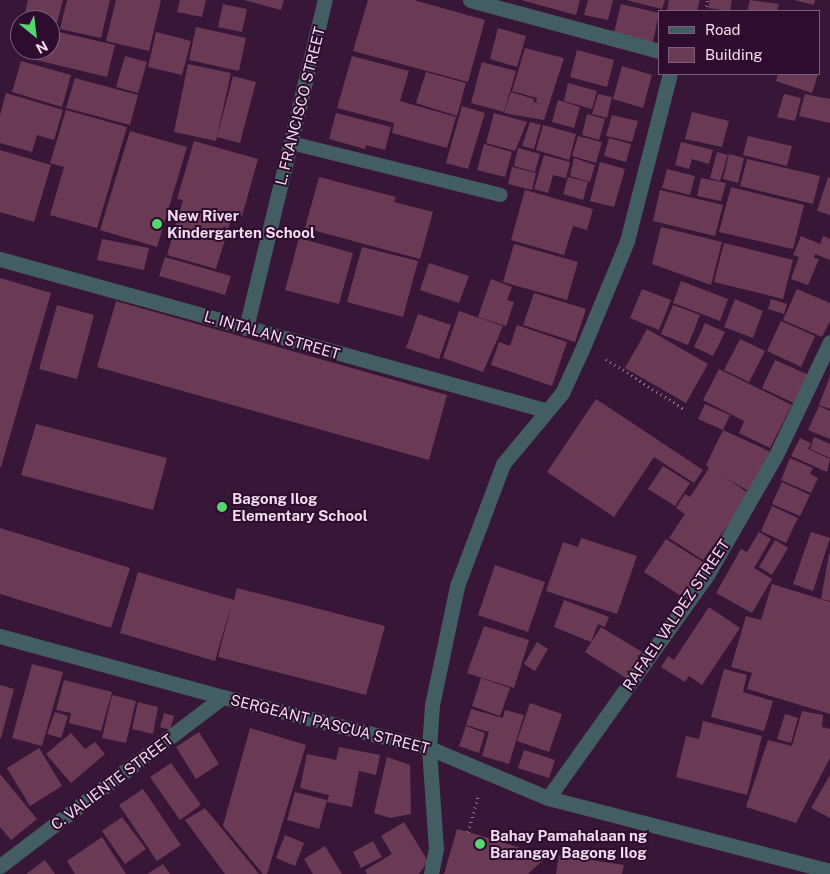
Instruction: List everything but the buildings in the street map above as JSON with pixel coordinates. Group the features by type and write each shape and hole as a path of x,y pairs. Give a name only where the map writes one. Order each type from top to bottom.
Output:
{"street":[{"name":"L. FRANCISCO STREET","path":"246,328 325,0"},
{"path":"470,0 658,51"},
{"path":"431,874 436,849 429,748 432,705 457,586 503,464 545,410 562,393 584,345 627,241 670,75"},
{"name":"L. INTALAN STREET","path":"0,259 545,410"},
{"name":"RAFAEL VALDEZ STREET","path":"548,798 707,575 776,455 830,342"},
{"name":"SERGEANT PASCUA STREET","path":"0,636 223,697 429,748 484,774 548,798 830,872"},
{"name":"C. VALIENTE STREET","path":"0,866 223,697"}],"lane":[{"path":"291,143 501,195"}],"path":[{"path":"584,345 684,408"},
{"path":"468,832 484,774"}],"place":[{"name":"New River Kindergarten School","path":"157,224"},
{"name":"Bagong Ilog Elementary School","path":"222,507"},
{"name":"Bahay Pamahalaan ng Barangay Bagong Ilog","path":"480,844"}]}
